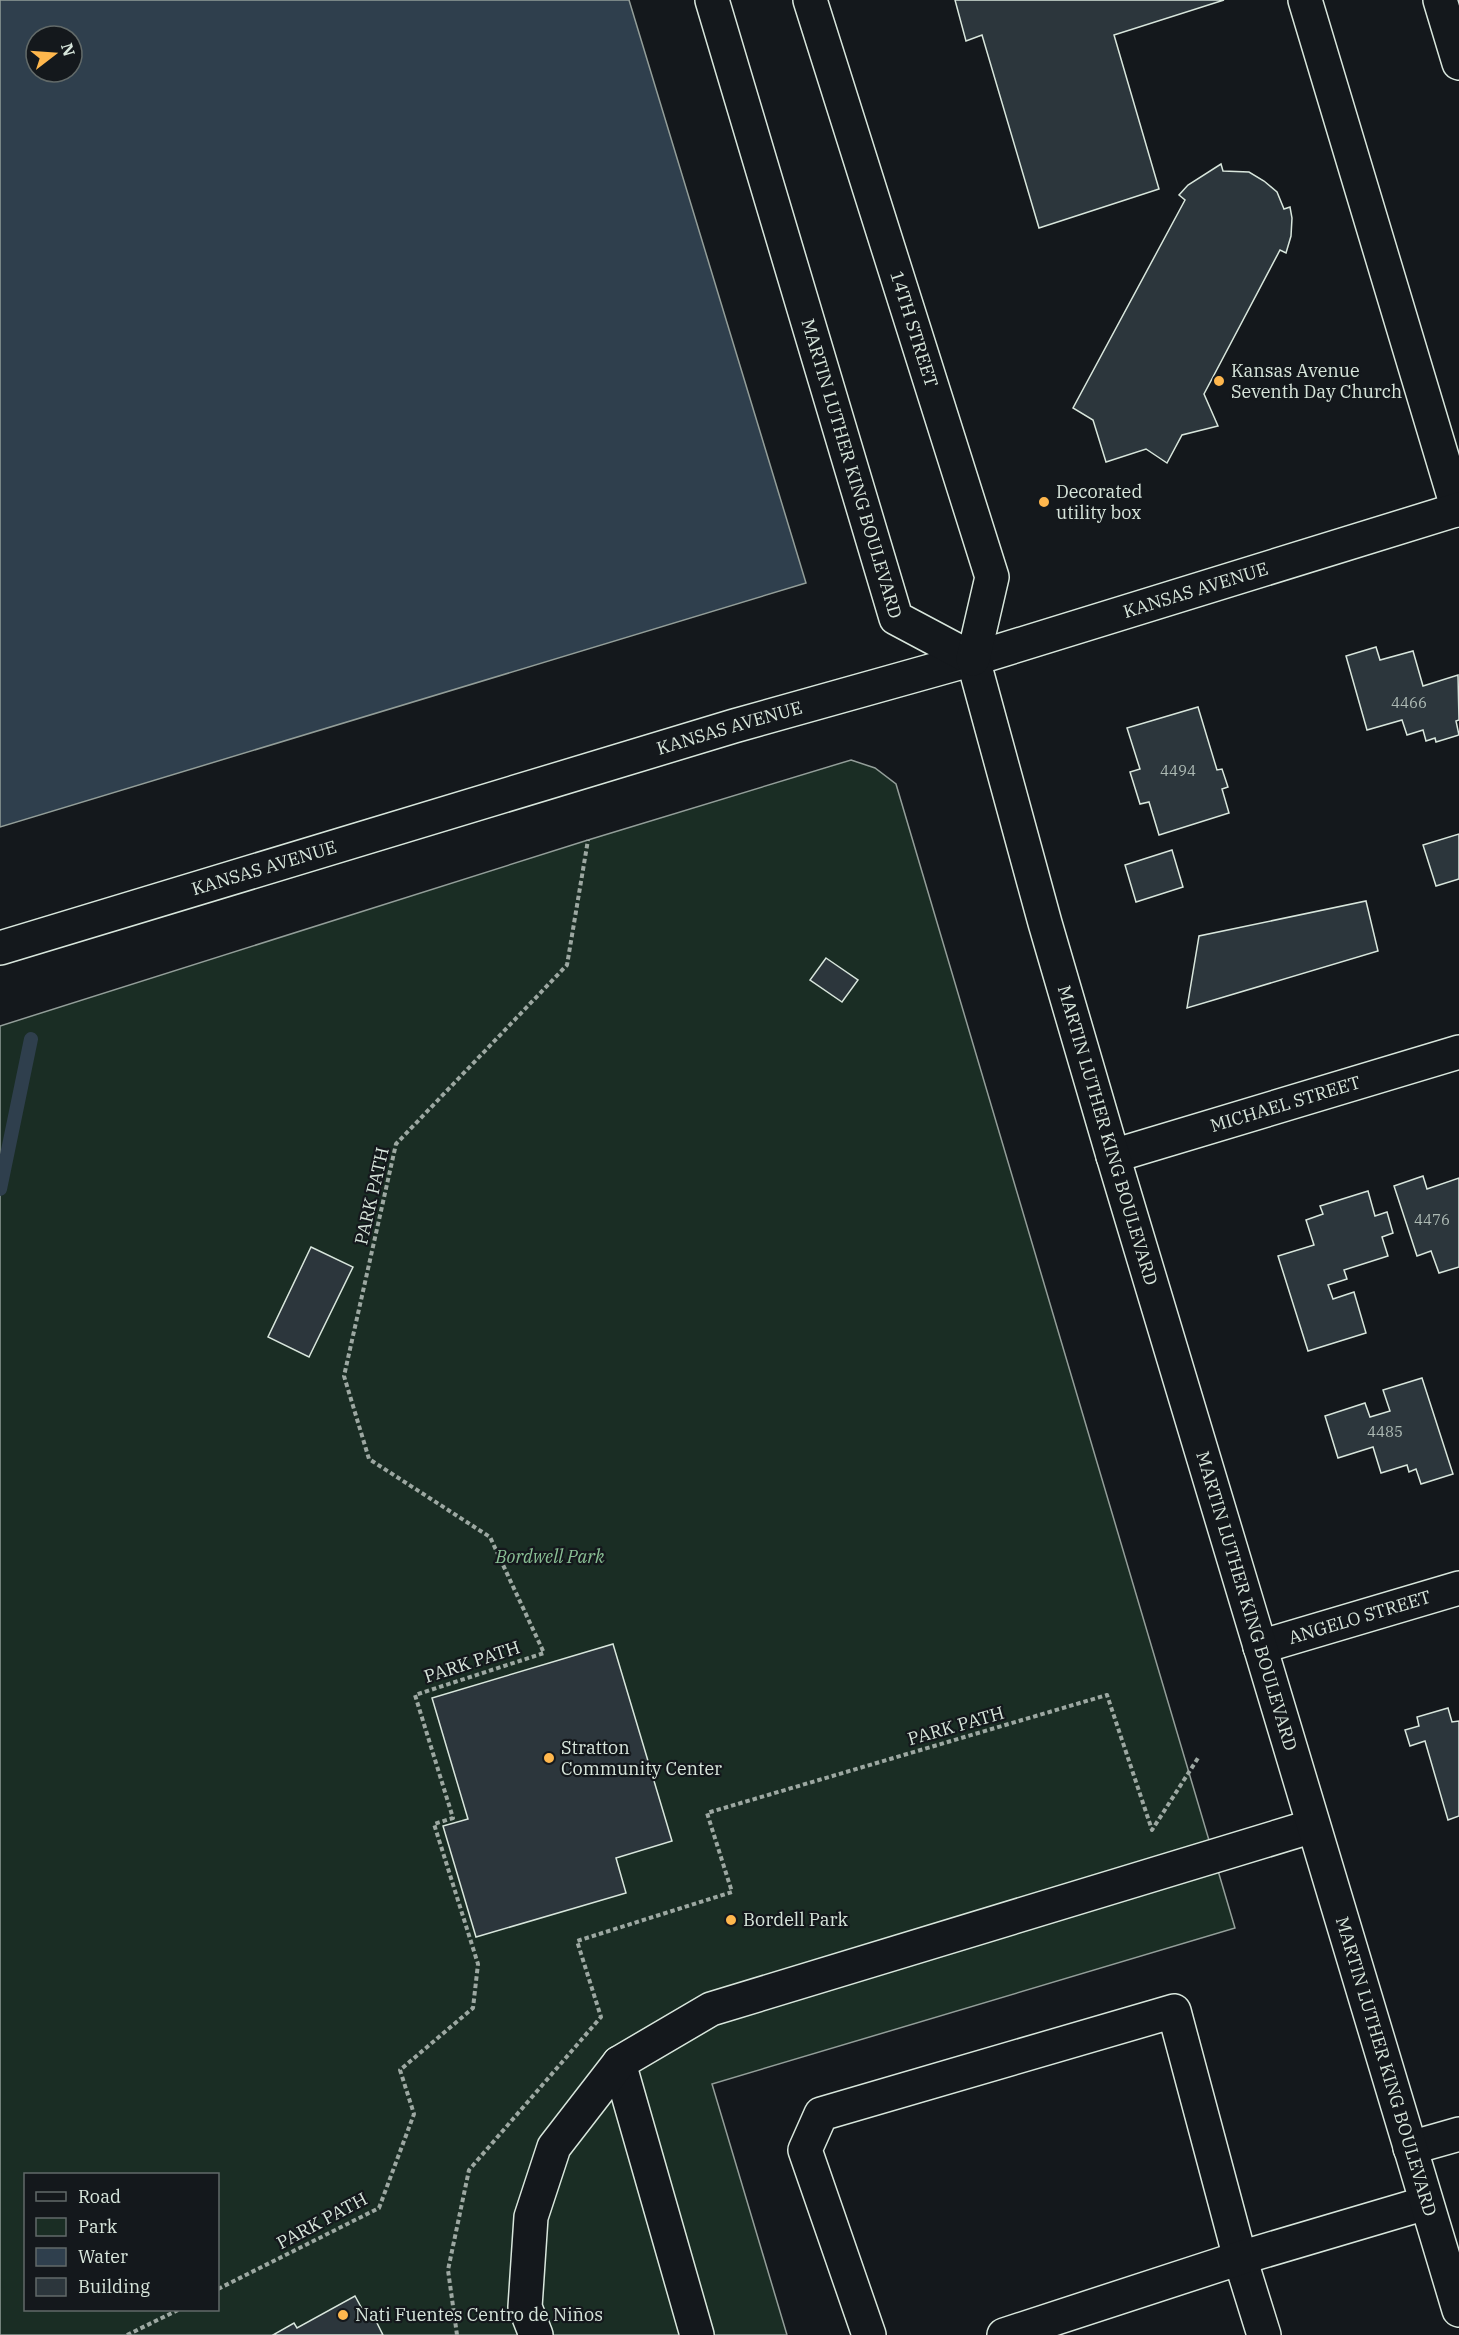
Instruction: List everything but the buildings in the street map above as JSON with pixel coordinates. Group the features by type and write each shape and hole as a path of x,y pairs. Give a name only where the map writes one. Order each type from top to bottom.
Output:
{"main road":[{"name":"MARTIN LUTHER KING BOULEVARD","path":"712,0 896,618 973,659 1045,923 1113,1156 1459,2310"},
{"name":"14TH STREET","path":"810,0 992,576 973,659"},
{"path":"1305,0 1459,510"},
{"path":"1440,0 1459,63"},
{"name":"KANSAS AVENUE","path":"0,948 734,726 973,659 1459,510"},
{"name":"MICHAEL STREET","path":"1113,1156 1459,1052"},
{"name":"ANGELO STREET","path":"1260,1647 1459,1588"},
{"path":"536,2335 525,2307 531,2217 554,2147 619,2063 711,2009 1313,1826"},
{"path":"869,2335 805,2150 821,2114 1174,2011 1240,2258 1264,2335"},
{"path":"619,2063 697,2335"},
{"path":"1410,2148 1459,2134"},
{"path":"1004,2335 1240,2258 1426,2204"}],"path":[{"name":"PARK PATH","path":"219,2288 379,2208 414,2114 400,2070 473,2008 478,1964 434,1824 453,1818 415,1695 544,1653 490,1537 369,1459 345,1376 396,1144 567,965 588,840"},
{"name":"PARK PATH","path":"457,2335 448,2270 469,2170 601,2017 577,1941 732,1892 707,1813 1107,1695 1152,1830 1198,1758"},
{"path":"127,2335 176,2311"}],"green space":[{"name":"Bordwell Park","path":"851,760 875,768 896,784 1235,1928 712,2084 787,2335 0,2335 0,1026 588,840"}],"water":[{"path":"0,0 629,0 806,583 0,827"}],"waterway":[{"path":"0,1189 31,1039"}],"place":[{"name":"Kansas Avenue Seventh Day Church","path":"1219,381"},
{"name":"Decorated utility box","path":"1044,502"},
{"name":"Stratton Community Center","path":"549,1758"},
{"name":"Bordell Park","path":"731,1920"},
{"name":"Nati Fuentes Centro de Niños","path":"343,2315"}]}
